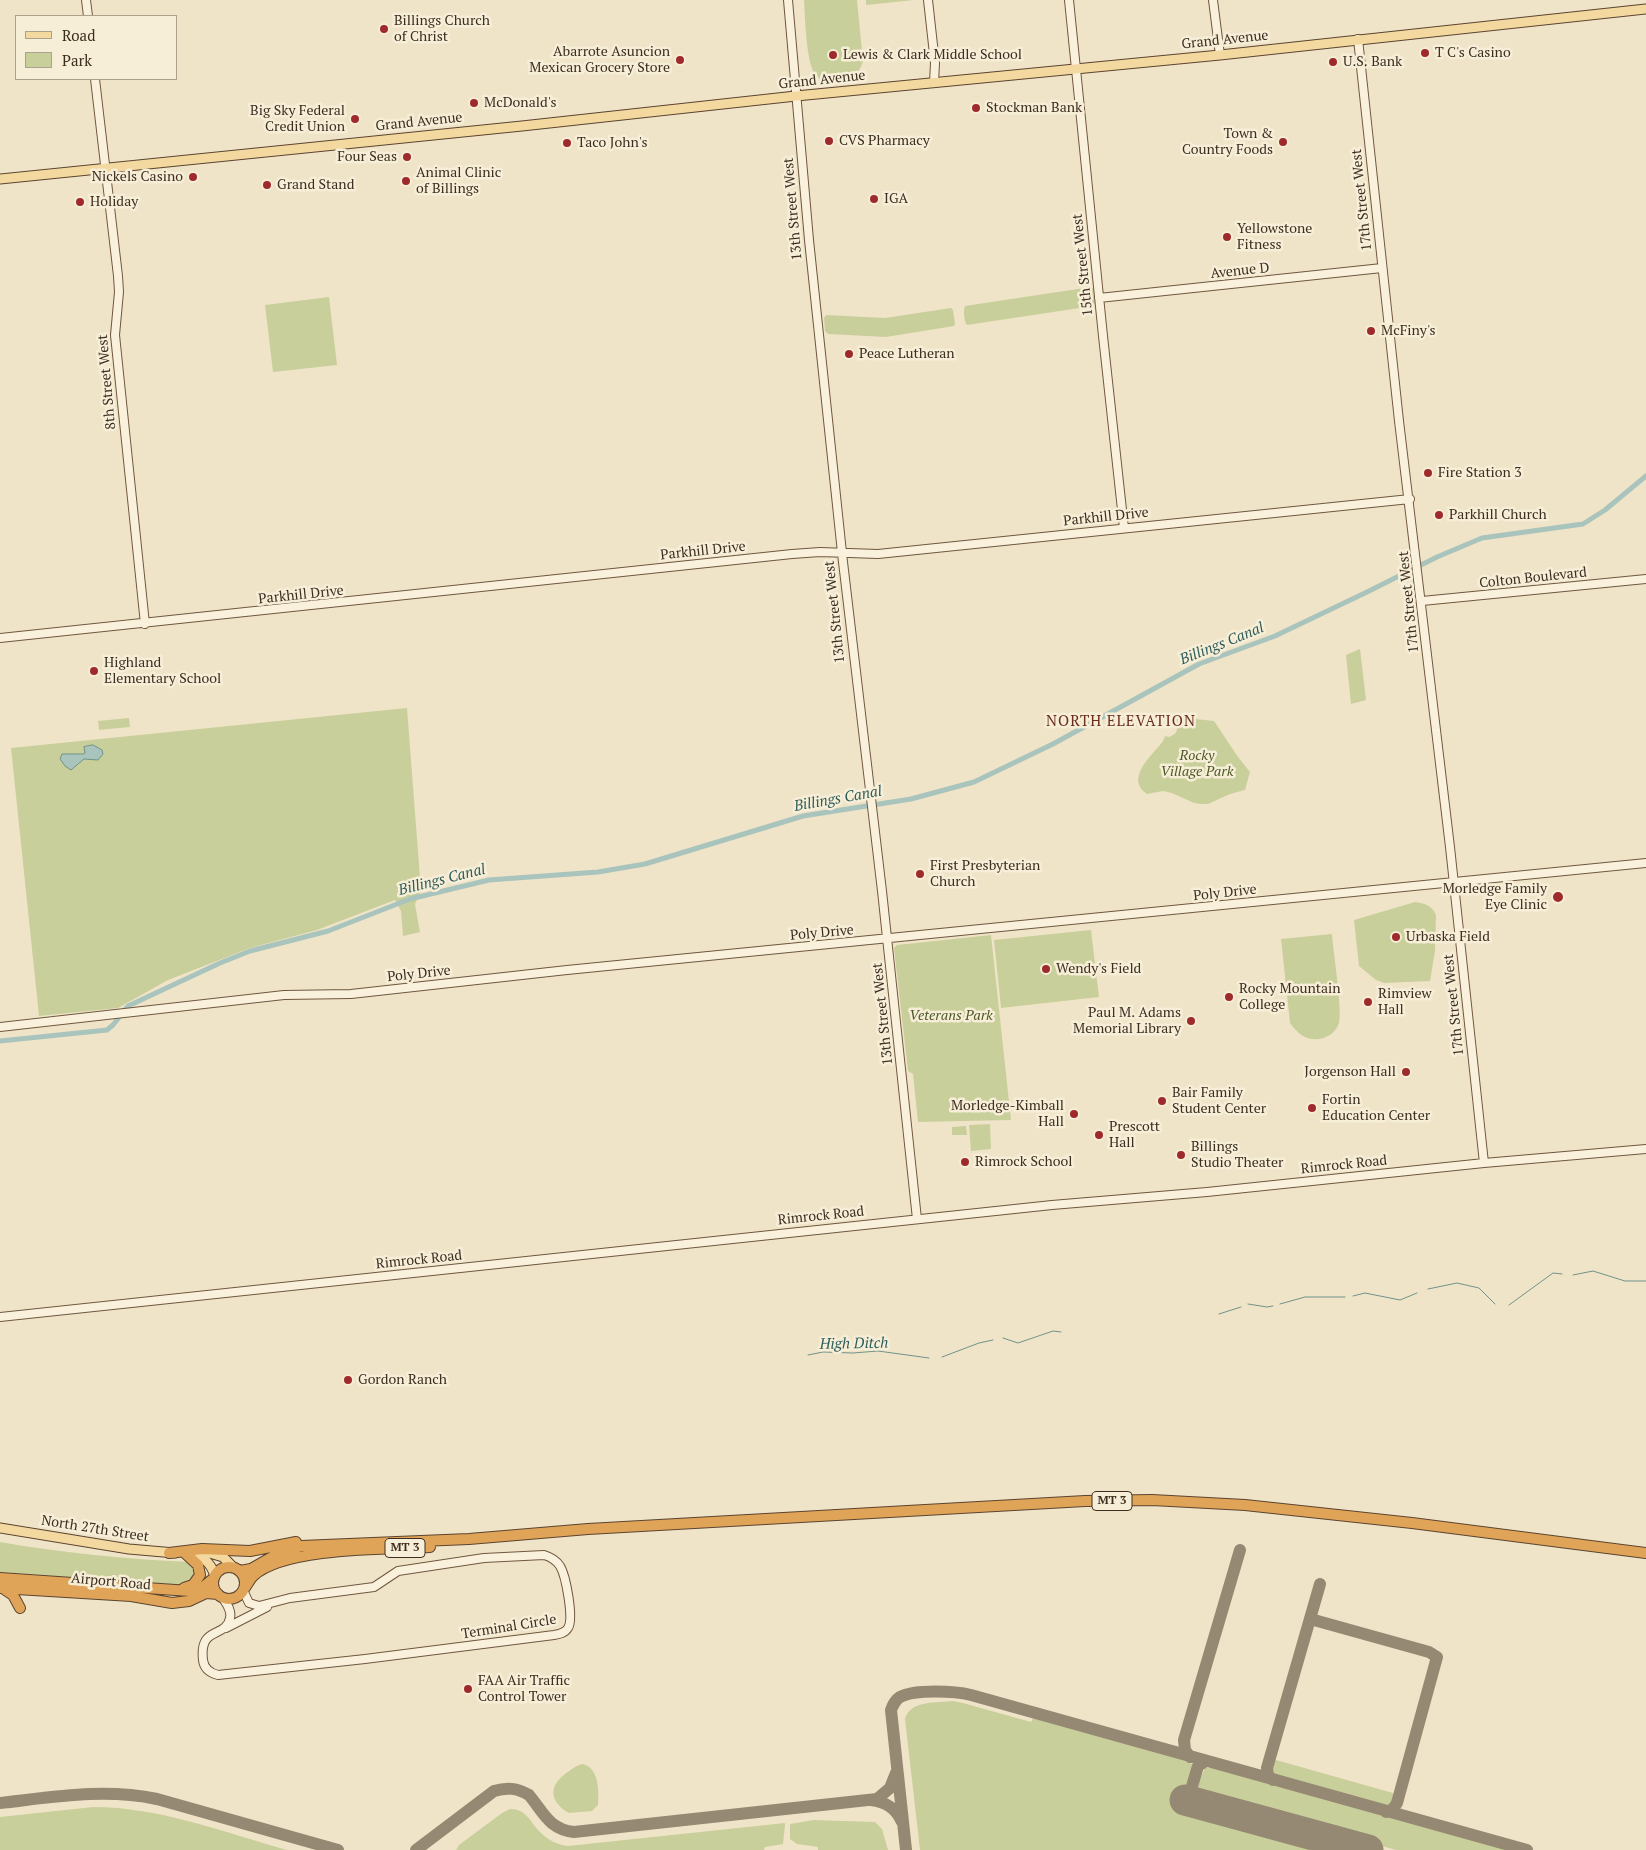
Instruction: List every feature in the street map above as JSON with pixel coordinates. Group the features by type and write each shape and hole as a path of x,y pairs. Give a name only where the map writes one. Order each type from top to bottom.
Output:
{"highway":[{"name":"MT 3","path":"169,1553 202,1549 250,1551 308,1540 469,1539 575,1530 1085,1501 1152,1500 1245,1505 1412,1523 1646,1553"},
{"name":"MT 3","path":"244,1589 253,1576 267,1567 316,1553 472,1544 575,1530"},
{"name":"Airport Road","path":"1,1585 190,1591 203,1587 223,1569 251,1569 279,1553 302,1546 387,1541"},
{"path":"170,1590 188,1587 193,1585 198,1579 200,1570 198,1565 185,1553"},
{"path":"237,1569 244,1576 244,1589"},
{"path":"215,1577 215,1589 220,1595"},
{"name":"Airport Road","path":"1,1585 39,1591 131,1596 172,1603 189,1601 206,1594 234,1598 244,1589"},
{"path":"1,1585 12,1595 20,1608 29,1596 39,1591"}],"main road":[{"name":"Grand Avenue","path":"0,179 796,96 1220,55 1646,9"},
{"name":"North 27th Street","path":"0,1528 129,1549 169,1553 209,1552 223,1557 237,1569"},
{"name":"North 27th Street","path":"185,1553 205,1559 212,1567 215,1577"}],"street":[{"path":"86,0 88,15"},
{"name":"13th Street West","path":"788,0 809,240 842,553 918,1220"},
{"path":"928,0 935,63 934,83"},
{"name":"15th Street West","path":"1069,0 1124,528"},
{"path":"1213,0 1220,55"},
{"name":"17th Street West","path":"1358,39 1382,268 1422,601 1484,1163"},
{"name":"8th Street West","path":"95,80 119,292 115,335 116,355 144,624"},
{"name":"Avenue D","path":"1099,298 1382,268"},
{"name":"Parkhill Drive","path":"0,638 783,555 820,552 878,554 1410,499"},
{"name":"Colton Boulevard","path":"1422,601 1646,578"},
{"name":"Poly Drive","path":"0,1028 284,995 351,994 567,970 1646,863"},
{"name":"Rimrock Road","path":"0,1317 1078,1202 1207,1192 1484,1163 1646,1149"},
{"name":"Terminal Circle","path":"220,1595 231,1615 228,1624 208,1638 202,1647 204,1666 209,1672 218,1675 554,1635 564,1632 569,1626 570,1621 562,1570 553,1558 540,1555 484,1558 398,1571 374,1587 290,1598 266,1605 256,1606 249,1603 244,1589"},
{"name":"Terminal Circle","path":"221,1630 275,1602"}],"green space":[{"name":"Lewis & Clark Middle School","path":"804,0 857,0 863,61 859,71 851,80 831,83 824,81 815,74 808,50"},
{"path":"866,0 914,0 866,5"},
{"path":"1091,287 1094,289 1096,302 1093,306 967,325 965,321 965,306"},
{"path":"329,297 337,365 273,372 265,305"},
{"path":"951,308 953,310 954,326 886,337 828,334 825,331 824,318 826,315 885,318"},
{"path":"1360,649 1366,700 1351,704 1346,655"},
{"path":"407,708 421,891 415,904 420,932 403,936 401,911 395,900 317,930 250,948 168,980 118,1008 39,1016 11,748"},
{"name":"Rocky Village Park","path":"1177,717 1214,721 1250,772 1245,790 1230,794 1208,804 1201,804 1163,791 1147,794 1141,788 1138,781 1142,767 1165,736 1169,737 1175,734 1177,730 1175,724"},
{"path":"129,718 130,727 99,730 98,721"},
{"name":"Urbaska Field","path":"1415,902 1428,905 1436,915 1435,951 1430,981 1384,983 1376,980 1359,966 1354,920"},
{"name":"Wendy's Field","path":"1091,930 1099,997 1001,1008 994,940"},
{"path":"1332,934 1339,995 1339,1023 1334,1032 1328,1036 1310,1039 1299,1033 1290,1023 1281,939"},
{"name":"Veterans Park","path":"991,935 1011,1120 918,1122 913,1074 908,1071 894,948 897,945"},
{"path":"990,1124 991,1149 971,1151 969,1125"},
{"path":"966,1126 967,1135 952,1135 952,1127"},
{"path":"0,1542 94,1555 190,1562 196,1574 184,1585 0,1572"},
{"path":"953,1701 1031,1722 1035,1717 1185,1760 1192,1764 1192,1775 1183,1807 1337,1850 920,1850 905,1719 912,1708 918,1705"},
{"path":"1276,1760 1393,1793 1396,1797 1393,1804 1385,1807 1277,1777 1271,1767 1272,1762"},
{"path":"583,1764 588,1766 595,1775 598,1787 598,1805 592,1811 569,1813 558,1804 555,1799 554,1789 565,1774"},
{"path":"1205,1768 1215,1768 1508,1850 1396,1850 1197,1794 1197,1785"},
{"path":"93,1807 118,1808 167,1816 215,1828 287,1850 0,1850 0,1817"},
{"path":"510,1809 520,1811 528,1817 540,1832 550,1840 568,1846 785,1823 785,1825 783,1844 765,1847 764,1850 456,1850 459,1845"},
{"path":"814,1820 875,1822 882,1829 888,1850 818,1850 818,1847 797,1844 790,1839 790,1824"}],"water":[{"path":"93,745 102,750 103,754 98,760 84,759 71,770 60,759 62,754 83,754 85,753 84,747"}],"waterway":[{"name":"Billings Canal","path":"0,1041 107,1030 128,1006 220,963 250,951 328,931 410,899 489,880 598,872 645,864 803,816 911,799 974,782 1053,744 1199,664 1275,636 1437,557 1482,538 1583,524 1605,510 1646,476"},
{"name":"High Ditch","path":"1573,1275 1593,1271 1625,1281 1646,1281"},
{"name":"High Ditch","path":"1509,1305 1553,1273 1562,1274"},
{"name":"High Ditch","path":"1428,1289 1457,1283 1479,1288 1495,1304"},
{"name":"High Ditch","path":"1353,1296 1365,1293 1400,1300 1417,1293"},
{"name":"High Ditch","path":"1280,1304 1305,1297 1345,1297"},
{"name":"High Ditch","path":"1248,1304 1273,1306"},
{"name":"High Ditch","path":"1219,1314 1241,1307"},
{"name":"High Ditch","path":"1003,1338 1018,1343 1053,1331 1061,1332"},
{"name":"High Ditch","path":"942,1357 979,1343 993,1340"},
{"name":"High Ditch","path":"808,1355 823,1352 853,1353 878,1351 929,1358"}],"taxiway":[{"path":"1190,1757 1185,1750 1184,1740 1240,1550"},
{"path":"1273,1780 1268,1775 1267,1768 1320,1584"},
{"path":"1311,1615 1314,1620 1429,1652 1437,1657 1397,1803 1393,1809 1386,1812"},
{"path":"906,1850 891,1710 895,1701 907,1694 935,1692 955,1692 971,1695 1527,1850"},
{"path":"1188,1800 1198,1766 1206,1761"},
{"path":"416,1850 494,1791 503,1789 512,1789 529,1795 553,1824 574,1832 877,1799 890,1788 896,1773"},
{"path":"0,1803 59,1796 98,1794 137,1796 157,1799 338,1850"},
{"path":"871,1800 890,1806 902,1822"}],"runway":[{"path":"1185,1800 1368,1850"}],"place":[{"name":"Billings Church of Christ","path":"384,29"},
{"name":"T C's Casino","path":"1425,53"},
{"name":"Lewis & Clark Middle School","path":"833,55"},
{"name":"Abarrote Asuncion Mexican Grocery Store","path":"680,60"},
{"name":"U.S. Bank","path":"1333,62"},
{"name":"McDonald's","path":"474,103"},
{"name":"Stockman Bank","path":"976,108"},
{"name":"Big Sky Federal Credit Union","path":"355,119"},
{"name":"CVS Pharmacy","path":"829,141"},
{"name":"Town & Country Foods","path":"1283,142"},
{"name":"Taco John's","path":"567,143"},
{"name":"Four Seas","path":"407,157"},
{"name":"Nickels Casino","path":"193,177"},
{"name":"Animal Clinic of Billings","path":"406,181"},
{"name":"Grand Stand","path":"267,185"},
{"name":"IGA","path":"874,199"},
{"name":"Holiday","path":"80,202"},
{"name":"Yellowstone Fitness","path":"1227,237"},
{"name":"McFiny's","path":"1371,331"},
{"name":"Peace Lutheran","path":"849,354"},
{"name":"Fire Station 3","path":"1428,473"},
{"name":"Parkhill Church","path":"1439,515"},
{"name":"Highland Elementary School","path":"94,671"},
{"name":"First Presbyterian Church","path":"920,874"},
{"name":"Morledge Family Eye Clinic","path":"1558,897"},
{"name":"Urbaska Field","path":"1396,937"},
{"name":"Wendy's Field","path":"1046,969"},
{"name":"Rocky Mountain College","path":"1229,997"},
{"name":"Rimview Hall","path":"1368,1002"},
{"name":"Paul M. Adams Memorial Library","path":"1191,1021"},
{"name":"Jorgenson Hall","path":"1406,1072"},
{"name":"Bair Family Student Center","path":"1162,1101"},
{"name":"Fortin Education Center","path":"1312,1108"},
{"name":"Morledge-Kimball Hall","path":"1074,1114"},
{"name":"Prescott Hall","path":"1099,1135"},
{"name":"Billings Studio Theater","path":"1181,1155"},
{"name":"Rimrock School","path":"965,1162"},
{"name":"Gordon Ranch","path":"348,1380"},
{"name":"FAA Air Traffic Control Tower","path":"468,1689"}],"district":[{"name":"NORTH ELEVATION","path":"1121,722"}]}
